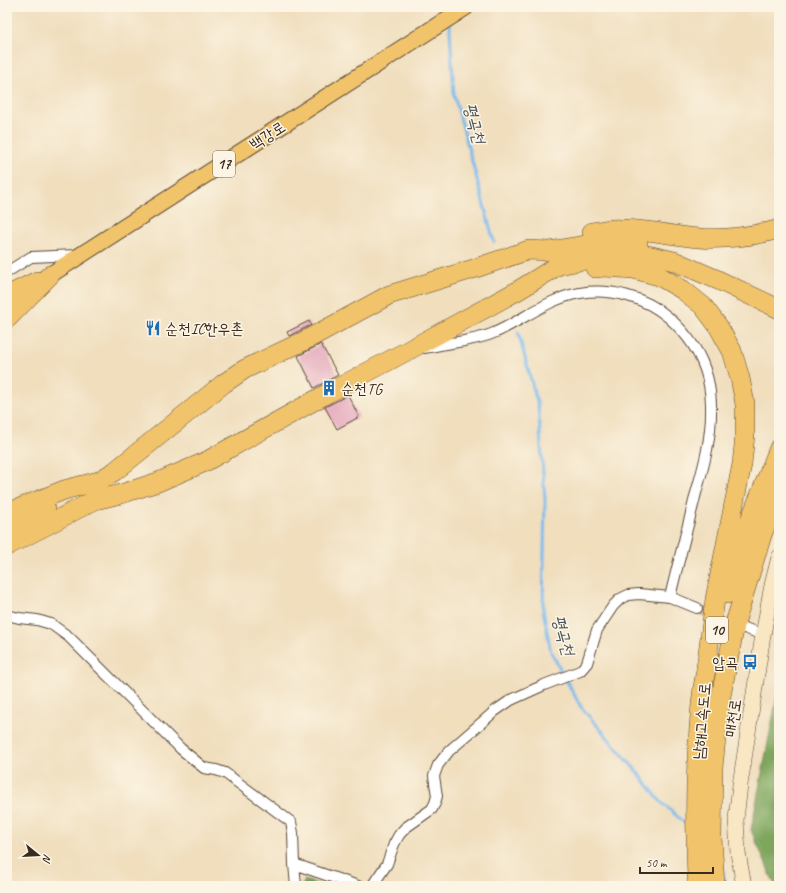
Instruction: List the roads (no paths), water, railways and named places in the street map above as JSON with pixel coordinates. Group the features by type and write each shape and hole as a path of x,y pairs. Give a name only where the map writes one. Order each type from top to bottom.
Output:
{"highway":[{"path":"7,528 22,522 99,481 223,384 245,369 304,341 389,295 473,270 576,234 619,228 700,238 731,238 766,233 779,229"},
{"path":"529,250 549,251 609,241 647,243 682,253 724,271 773,300"},
{"path":"7,546 95,500 121,494 158,482 205,462 328,393 517,291 559,265 612,255 643,254 674,261 718,280 773,300"},
{"path":"540,277 575,270 604,267 634,269 659,276 683,290 703,306 718,326 732,351 740,378 745,404 745,435 740,472 715,598 706,668"},
{"path":"7,296 50,276"},
{"path":"7,319 50,276"},
{"name":"남해고속도로","path":"779,448 746,530 706,668 700,718 696,774 696,875 709,883 712,838 713,767 720,701 736,620 762,535 779,492"},
{"path":"7,513 64,490 99,481"}],"main road":[{"name":"백강로","path":"7,302 50,276 466,7"},
{"name":"매천로","path":"744,886 738,853 736,819 763,635 772,585 779,557"}],"street":[{"path":"7,272 31,257 81,255"},
{"path":"409,350 482,337 495,333 551,303 572,294 589,292 608,292 639,300 662,312 680,328 689,338 699,354 706,371 711,390 712,416 707,451 670,596"},
{"path":"372,886 387,864 399,835 405,828 436,804 437,796 434,776 438,765 449,751 495,711 511,700 580,671 587,663 597,630 613,606 620,599 628,595 639,594 670,596 697,608"},
{"path":"7,615 51,624 70,637 181,749 204,768 225,772 291,822 296,886"},
{"path":"742,627 763,635"},
{"path":"294,864 358,886"}],"waterway":[{"name":"평곡천","path":"450,23 454,95 494,242"},
{"name":"평곡천","path":"518,332 538,406 545,500 543,610 551,652 581,707 640,775 660,801 689,827"},
{"name":"평곡천","path":"723,870 725,886"}],"tunnel":[{"path":"697,608 738,625"}],"place":[{"name":"순천IC한우촌","path":"153,328"},
{"name":"순천TG","path":"329,388"},
{"name":"압곡","path":"750,662"}]}
